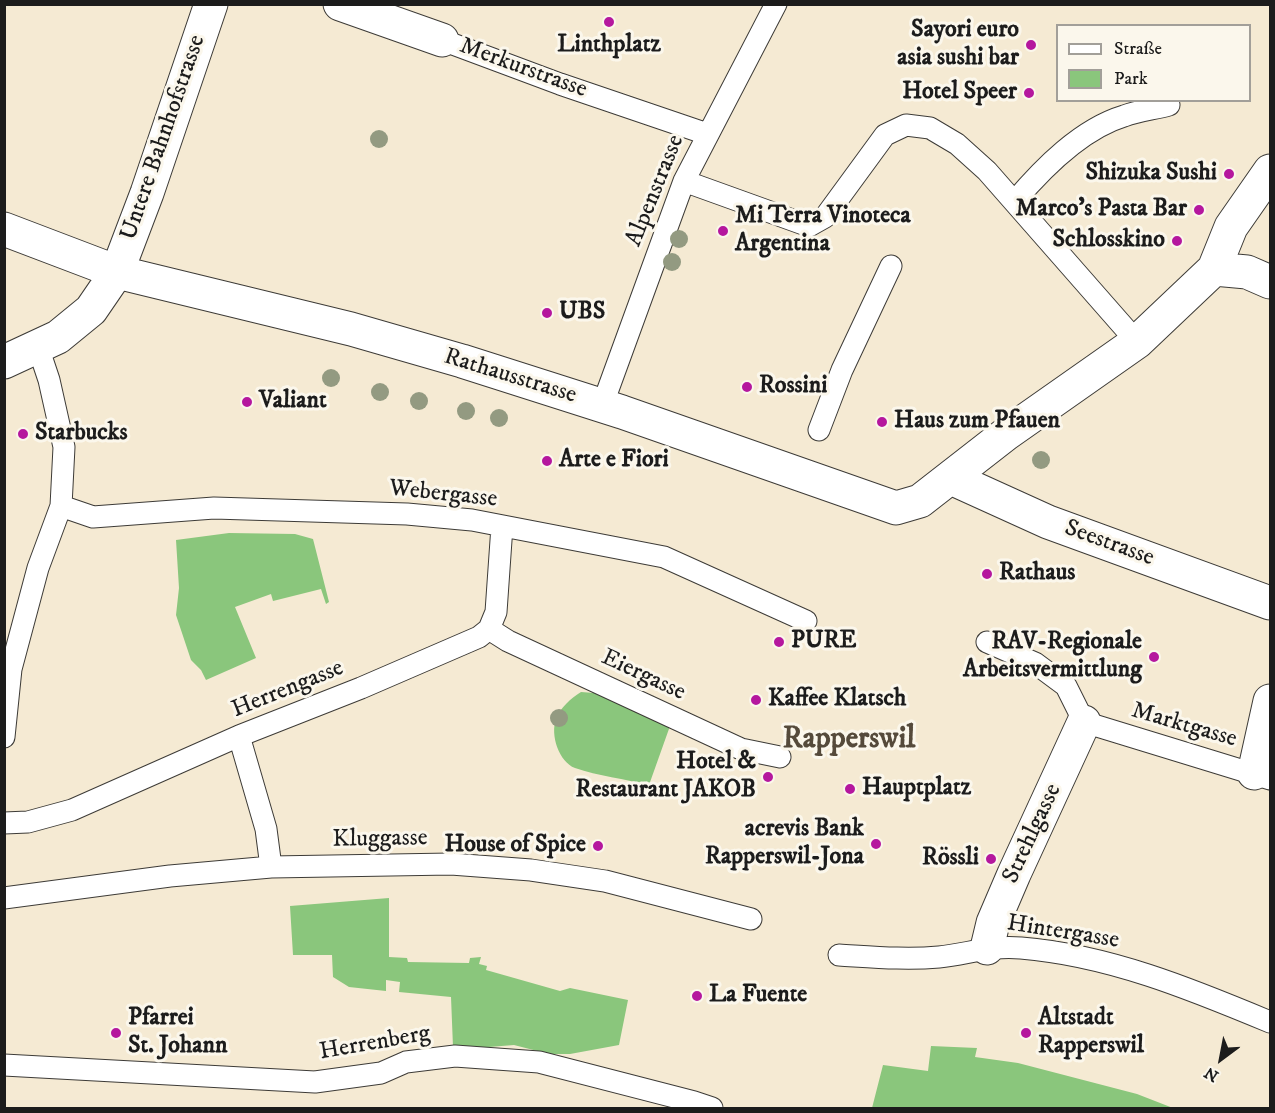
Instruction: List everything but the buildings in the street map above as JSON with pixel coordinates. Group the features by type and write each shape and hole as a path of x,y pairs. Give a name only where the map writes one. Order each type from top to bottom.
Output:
{"street":[{"name":"Untere Bahnhofstrasse","path":"4,362 58,337 91,310 117,272 147,193 211,4"},
{"name":"Merkurstrasse","path":"340,4 442,40"},
{"path":"951,478 1006,434 1137,342 1214,269 1231,227 1270,171"},
{"name":"Rathausstrasse","path":"4,229 117,272 351,329 602,406 896,508 920,501 951,478"},
{"path":"1214,269 1247,272 1270,282"},
{"name":"Seestrasse","path":"951,478 1048,522 1270,603"},
{"path":"1262,776 1270,701"},
{"name":"Strehlgasse","path":"987,948 997,913 1084,722"}],"lane":[{"name":"Alpenstrasse","path":"602,406 684,181 776,4"},
{"name":"Merkurstrasse","path":"442,40 560,84 707,134"},
{"path":"1015,201 1042,170 1089,133 1122,116 1169,105"},
{"path":"684,181 809,226 825,217 885,135 906,125 930,128 957,144 987,171 1137,342"},
{"path":"819,430 842,370 891,266"},
{"path":"4,737 11,669 38,568 61,506 64,447 49,380 38,347"},
{"name":"Webergasse","path":"61,506 93,517 214,508 407,514 472,520 664,557 806,621"},
{"path":"489,629 496,612 502,526"},
{"name":"Herrengasse","path":"4,823 28,822 72,810 239,736 479,637 489,629"},
{"name":"Eiergasse","path":"489,629 508,641 741,749 780,757"},
{"path":"987,642 1035,663 1066,686 1084,722"},
{"name":"Marktgasse","path":"1084,722 1262,776"},
{"path":"239,736 266,829 271,867"},
{"name":"Kluggasse","path":"4,898 170,876 271,867 451,864 531,870 606,881 751,919"},
{"name":"Hintergasse","path":"839,955 911,959 952,956 987,948 1020,948 1061,954 1113,966 1190,989 1270,1022"},
{"name":"Herrenberg","path":"4,1065 315,1082 381,1074 406,1062 466,1057 539,1062 712,1108"}],"green space":[{"path":"229,533 295,534 313,539 329,602 326,604 321,589 273,601 271,594 235,607 256,658 206,680 201,670 191,660 176,615 179,588 176,540"},
{"path":"581,692 594,693 670,726 649,785 584,771 569,765 564,760 555,740 554,725 560,711"},
{"path":"389,898 389,957 407,958 408,962 469,963 470,958 481,957 479,964 487,966 486,970 560,991 570,988 628,1000 619,1045 570,1054 549,1054 514,1045 464,1049 453,1047 451,997 399,992 400,982 386,980 386,991 349,987 333,977 332,955 293,955 290,906"},
{"path":"931,1046 977,1048 975,1057 1018,1063 1137,1094 1173,1108 872,1108 883,1065 928,1071"}],"place":[{"name":"Linthplatz","path":"609,22"},
{"name":"Sayori euro asia sushi bar","path":"1031,45"},
{"name":"Hotel Speer","path":"1029,93"},
{"name":"Shizuka Sushi","path":"1229,174"},
{"name":"Marco's Pasta Bar","path":"1199,210"},
{"name":"Mi Terra Vinoteca Argentina","path":"723,231"},
{"name":"Schlosskino","path":"1177,241"},
{"name":"UBS","path":"547,313"},
{"name":"Rossini","path":"747,387"},
{"name":"Valiant","path":"247,402"},
{"name":"Haus zum Pfauen","path":"882,422"},
{"name":"Starbucks","path":"23,434"},
{"name":"Arte e Fiori","path":"547,461"},
{"name":"Rathaus","path":"987,574"},
{"name":"PURE","path":"779,642"},
{"name":"RAV-Regionale Arbeitsvermittlung","path":"1154,657"},
{"name":"Kaffee Klatsch","path":"756,700"},
{"name":"Hotel & Restaurant JAKOB","path":"768,777"},
{"name":"Hauptplatz","path":"850,789"},
{"name":"acrevis Bank Rapperswil-Jona","path":"876,844"},
{"name":"House of Spice","path":"598,846"},
{"name":"Rössli","path":"991,859"},
{"name":"La Fuente","path":"697,996"},
{"name":"Pfarrei St. Johann","path":"116,1033"},
{"name":"Altstadt Rapperswil","path":"1026,1033"}],"district":[{"name":"Rapperswil","path":"849,741"}]}
